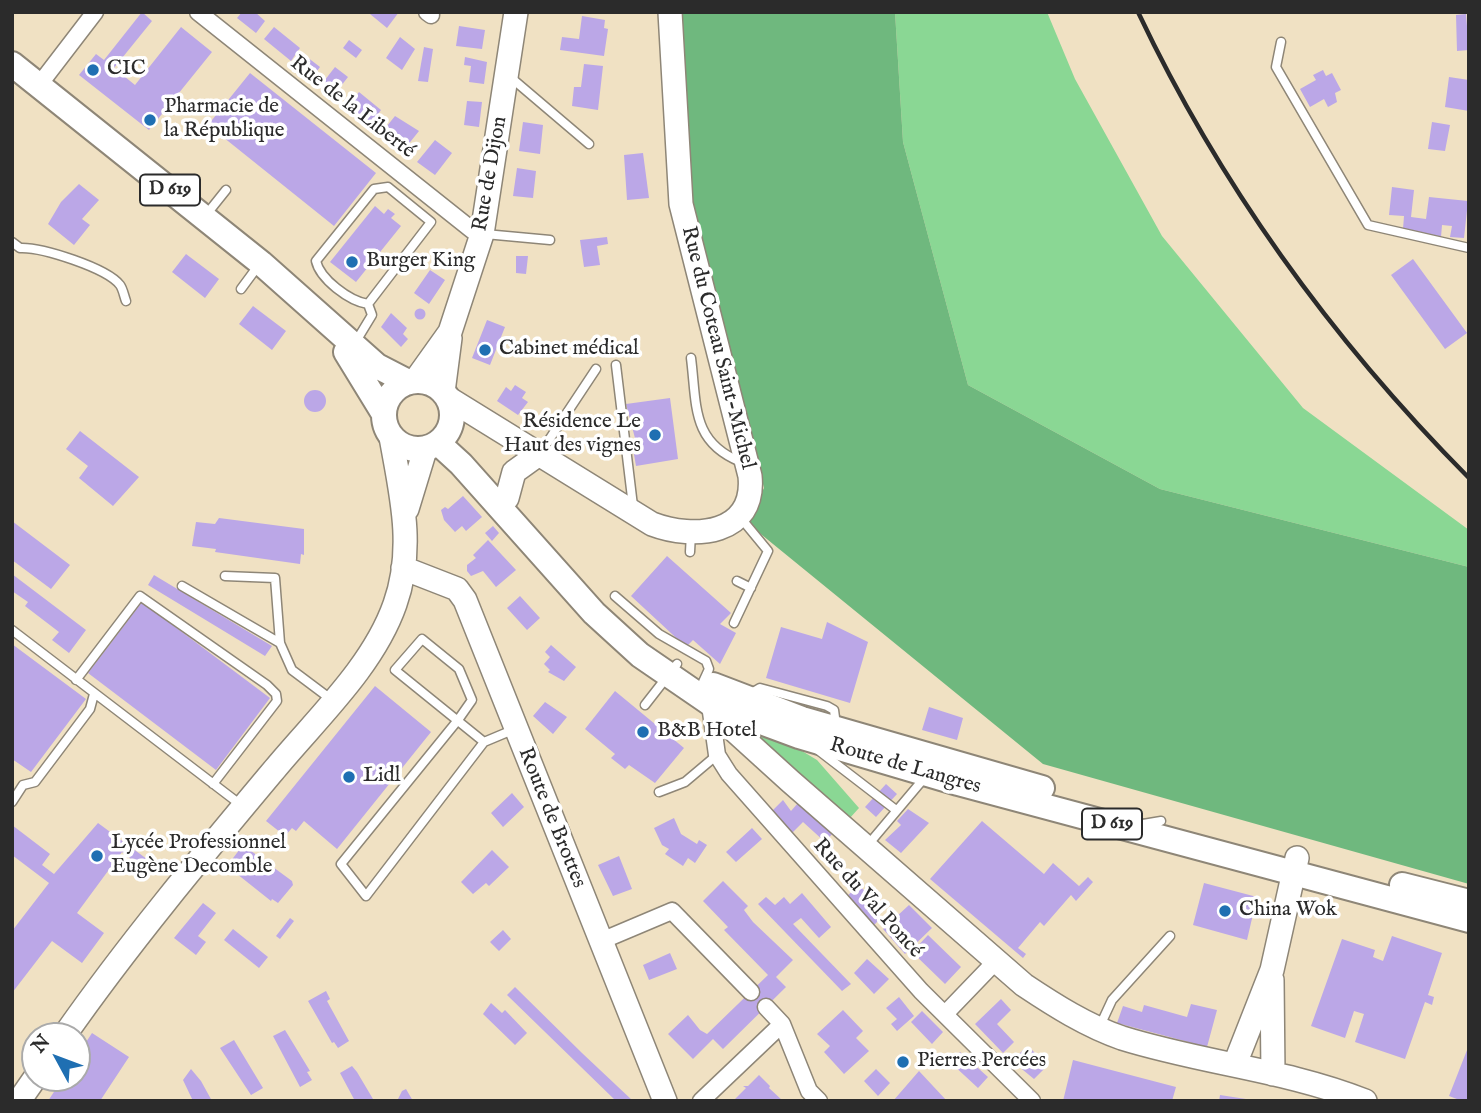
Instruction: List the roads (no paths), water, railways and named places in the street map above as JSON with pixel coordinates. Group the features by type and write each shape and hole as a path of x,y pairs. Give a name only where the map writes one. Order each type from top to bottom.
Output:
{"main road":[{"name":"D 619","path":"12,64 205,217 324,320 364,377 387,425"},
{"path":"324,320 377,366 412,382"},
{"path":"412,382 430,382 443,422 409,449 387,425 388,397 395,389 412,382"},
{"name":"Route de Langres","path":"443,422 606,607 673,670 703,692 833,737 927,774 1076,815 1295,865"},
{"name":"Route de Langres","path":"443,422 461,464 594,613 640,655 673,670"},
{"name":"Route de Langres","path":"703,692 754,702"},
{"name":"D 619","path":"754,702 800,727"},
{"name":"D 619","path":"833,737 1161,821 1295,865 1465,915"}],"street":[{"path":"38,85 95,12"},
{"name":"Rue de la Liberté","path":"198,12 471,230 482,234"},
{"name":"Rue de Dijon","path":"406,515 443,422 450,332 482,234 516,12"},
{"name":"Rue du Coteau Saint-Michel","path":"670,12 681,204 752,492 738,515"},
{"name":"Rue de Dijon","path":"412,382 450,332"},
{"path":"443,422 483,420 634,512 691,542 721,528 738,515"},
{"path":"75,1022 186,875 332,700 380,636 396,603 403,568 406,515 387,425"},
{"path":"508,498 514,472 539,454"},
{"name":"Route de Brottes","path":"403,568 457,590 466,600 515,729 666,1101"},
{"path":"703,692 724,722 1024,985 1056,1006 1122,1037 1236,1064 1365,1101"},
{"name":"Rue du Val Poncé","path":"703,692 717,755 729,774 945,1014 1032,1101"},
{"path":"1236,1064 1272,970 1295,865"},
{"path":"601,941 672,911 751,992"},
{"path":"945,1014 996,961"},
{"path":"1272,970 1273,1074"},
{"path":"766,1007 782,1024 808,1091 818,1101"},
{"path":"701,1101 782,1024"}],"lane":[{"path":"1281,42 1276,67 1368,226 1469,248"},
{"path":"507,74 589,145"},
{"path":"388,187 431,222 368,304 356,302 318,272 316,261 374,189 388,187"},
{"path":"205,217 226,190"},
{"path":"482,234 550,240"},
{"path":"12,242 20,248 43,250 108,275 121,286 126,301"},
{"path":"241,289 261,263"},
{"path":"353,345 372,315 368,304"},
{"path":"691,358 700,427 709,443 723,455 747,464"},
{"path":"616,365 634,512"},
{"path":"539,454 596,369"},
{"path":"734,623 768,551 738,515"},
{"path":"225,576 275,578 279,643 292,670 332,700"},
{"path":"737,581 751,588"},
{"path":"182,586 279,643"},
{"path":"76,680 140,596 267,685 276,694 277,701 213,784"},
{"path":"615,596 659,634 706,662 709,669 703,692"},
{"path":"12,630 243,807"},
{"path":"484,742 458,720 395,670 422,639 460,669 472,701 458,720 341,864 366,896 484,742 515,729"},
{"path":"645,705 673,670"},
{"path":"754,702 752,691 760,688 827,706 837,717 833,737"},
{"path":"12,802 23,785 35,782 90,709 94,694"},
{"path":"800,727 897,810"},
{"path":"659,792 685,782 717,755"},
{"path":"867,846 927,774"},
{"path":"1076,815 1091,810 1141,824 1161,821"},
{"path":"1099,1028 1112,1000 1170,936"}],"railway":[{"path":"1138,12 1205,139 1284,259 1372,372 1469,478"}],"place":[{"name":"CIC","path":"93,70"},
{"name":"Pharmacie de la République","path":"150,120"},
{"name":"Burger King","path":"352,262"},
{"name":"Cabinet médical","path":"485,350"},
{"name":"Résidence Le Haut des vignes","path":"655,435"},
{"name":"B&B Hotel","path":"643,732"},
{"name":"Lidl","path":"349,777"},
{"name":"Lycée Professionnel Eugène Decomble","path":"97,856"},
{"name":"China Wok","path":"1225,911"},
{"name":"Pierres Percées","path":"903,1062"}]}
